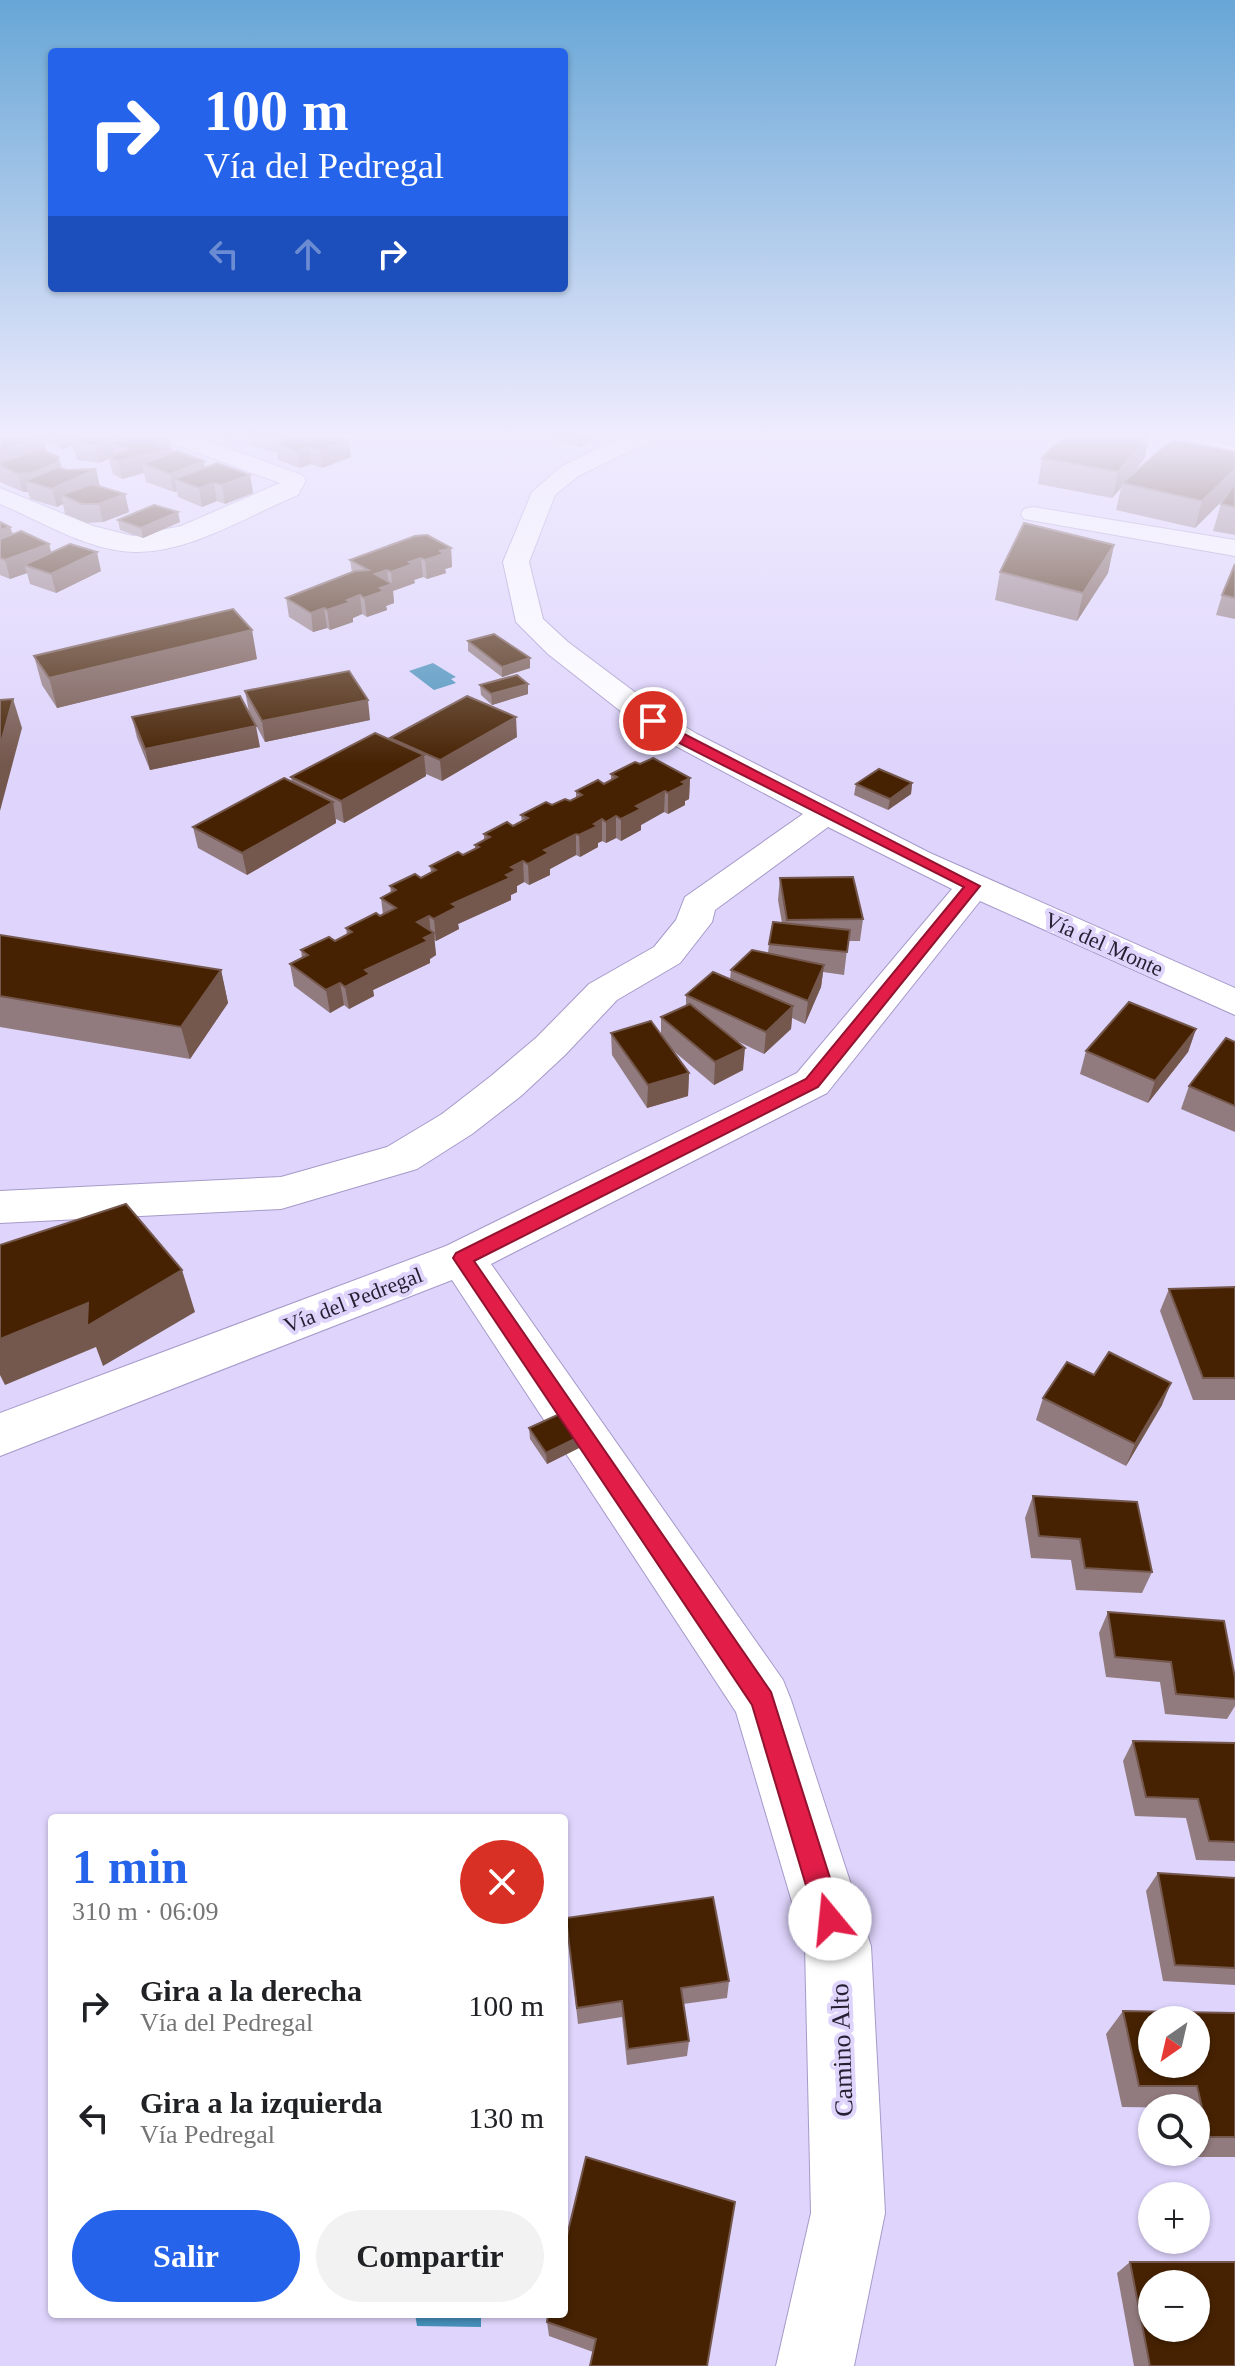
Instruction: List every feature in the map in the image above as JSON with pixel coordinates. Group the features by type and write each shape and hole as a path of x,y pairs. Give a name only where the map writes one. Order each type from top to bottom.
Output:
{"street":[{"name":"Vía del Monte","path":"523,543 516,562 530,622 558,648 653,721 826,813 973,886 1235,1003"},
{"path":"1208,543 1235,548"},
{"path":"0,1207 281,1193 402,1158 457,1124 506,1086 551,1046 603,992 667,955 694,922 698,905 826,813"},
{"name":"Vía del Pedregal","path":"0,1435 462,1258 812,1083 973,886"},
{"name":"Camino Alto","path":"462,1258 762,1700 838,1946 848,2213 815,2366"}],"water":[{"path":"433,663 456,677 451,679 456,683 434,690 409,671"},
{"path":"416,2318 481,2318 481,2327 417,2326"}],"building":[{"path":"0,543 49,544 5,560 0,558"},
{"path":"395,543 443,543 451,548 440,551 444,554 425,560 421,558 391,572 387,570 375,574 392,584 380,588 384,591 364,598 360,595 347,600 351,602 327,610 324,608 311,613 286,598 355,571 368,570 350,560"},
{"path":"1014,543 1114,545 1083,593 1000,572"},
{"path":"70,544 97,552 51,574 24,565"},
{"path":"1235,564 1235,598 1222,595"},
{"path":"233,609 252,630 49,678 34,656"},
{"path":"494,634 530,658 502,667 468,641"},
{"path":"349,671 368,700 262,721 245,691"},
{"path":"517,675 528,684 491,694 480,685"},
{"path":"240,696 256,726 145,749 132,717"},
{"path":"467,696 516,717 440,760 390,738"},
{"path":"13,699 0,746 0,700"},
{"path":"375,733 424,755 341,801 291,777"},
{"path":"653,758 690,778 682,782 686,784 636,806 641,809 621,819 616,816 606,822 602,819 594,824 598,826 544,850 549,853 528,864 523,861 511,867 516,870 506,875 510,878 452,904 457,907 434,919 429,916 417,922 434,933 424,938 428,941 365,970 370,974 345,987 340,983 326,990 290,964 308,955 301,950 329,937 335,941 352,932 346,928 376,913 380,916 396,908 381,898 396,890 390,886 415,874 421,878 436,870 430,866 458,852 463,855 479,847 475,845 490,837 484,834 507,822 513,826 528,818 521,815 546,802 552,805 565,799 570,801 582,795 576,791 598,780 604,784 617,777 611,774 635,762 640,764"},
{"path":"879,769 912,783 890,799 856,784"},
{"path":"284,778 333,802 242,853 193,827"},
{"path":"853,877 863,919 787,920 780,878"},
{"path":"773,922 850,930 847,952 769,944"},
{"path":"0,935 221,970 181,1027 0,996"},
{"path":"752,950 824,965 808,1001 731,970"},
{"path":"713,972 793,1006 766,1032 686,995"},
{"path":"1129,1002 1196,1029 1155,1081 1086,1051"},
{"path":"690,1004 745,1048 715,1062 661,1017"},
{"path":"651,1021 689,1073 648,1085 611,1033"},
{"path":"1226,1038 1235,1042 1235,1106 1189,1086"},
{"path":"126,1204 182,1270 87,1326 88,1303 0,1339 0,1245"},
{"path":"1235,1287 1235,1378 1203,1378 1169,1289"},
{"path":"1109,1352 1171,1383 1135,1444 1043,1398 1067,1362 1094,1375"},
{"path":"564,1412 581,1436 546,1453 529,1428"},
{"path":"1033,1496 1137,1502 1152,1572 1085,1568 1080,1539 1039,1536"},
{"path":"1108,1612 1224,1621 1235,1678 1235,1699 1176,1694 1171,1662 1115,1657"},
{"path":"1133,1741 1235,1743 1235,1842 1209,1841 1198,1799 1146,1797"},
{"path":"1158,1873 1235,1878 1235,1968 1175,1965"},
{"path":"713,1897 729,1981 681,1988 689,2041 628,2049 622,2001 577,2008 568,1918"},
{"path":"1123,2011 1138,2011 1138,2078 1210,2078 1210,2013 1235,2013 1235,2137 1210,2137 1210,2094 1199,2094 1197,2086 1139,2086"},
{"path":"586,2157 735,2202 707,2366 590,2366 596,2339 547,2322 548,2318 568,2318 568,2231"},
{"path":"1130,2262 1235,2262 1235,2366 1150,2366 1145,2342 1210,2342 1210,2270 1138,2270 1138,2304"}],"route":[{"path":"653,721 686,741 973,886 812,1083 462,1258 762,1700 830,1919"}]}
